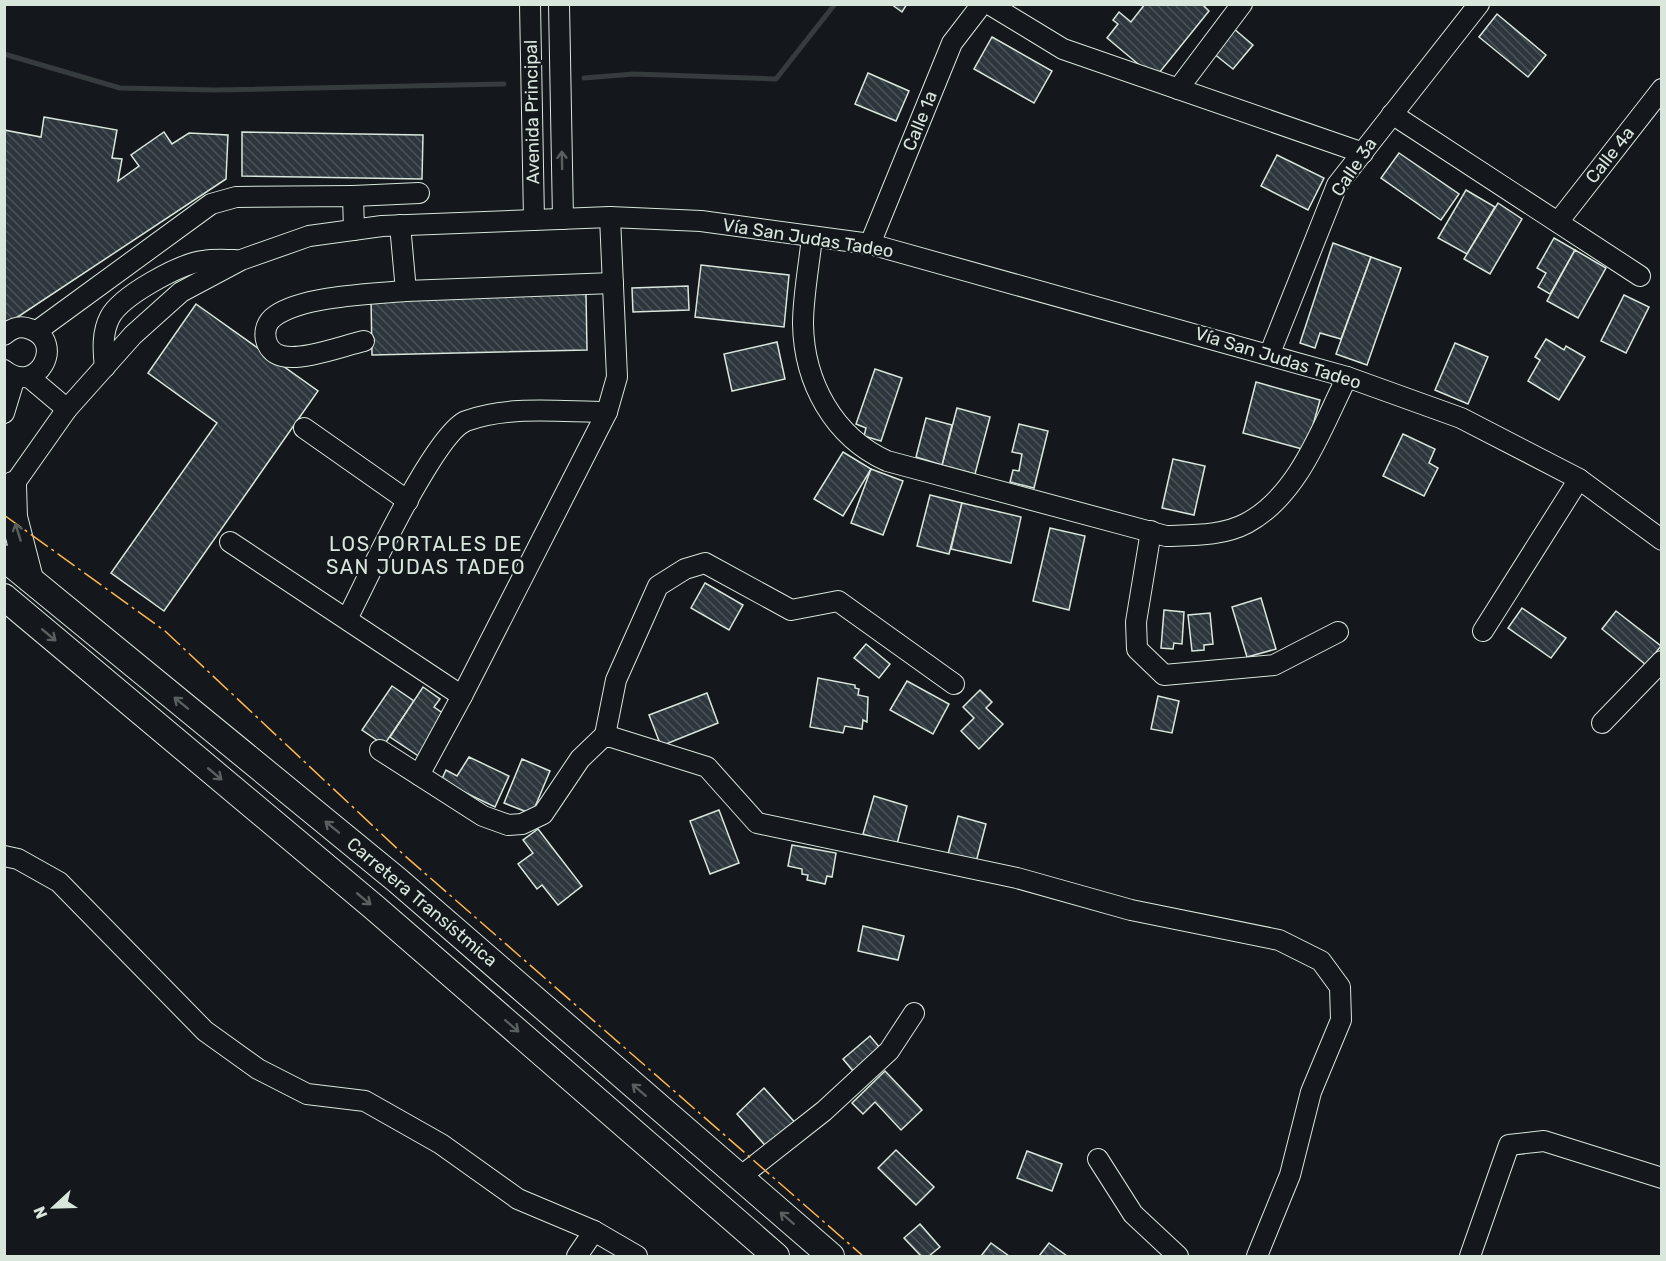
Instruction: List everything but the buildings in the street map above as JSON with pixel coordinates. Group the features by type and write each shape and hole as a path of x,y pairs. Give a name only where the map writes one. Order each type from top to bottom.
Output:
{"main road":[{"path":"7,491 30,579"},
{"name":"Carretera Transístmica","path":"4,558 397,879 831,1257"},
{"name":"Carretera Transístmica","path":"4,597 375,908 776,1257"}],"street":[{"name":"Avenida Principal","path":"530,4 534,220"},
{"name":"Avenida Principal","path":"559,4 563,219"},
{"name":"Calle 1a","path":"870,244 952,43 982,4"},
{"path":"989,4 1063,49 1363,153"},
{"path":"1178,89 1242,4"},
{"name":"Calle 3a","path":"1270,353 1337,185 1479,4"},
{"name":"Calle 4a","path":"1558,222 1662,88"},
{"path":"1392,114 1640,276"},
{"path":"37,331 211,204 236,197 419,193"},
{"path":"353,196 354,230"},
{"name":"Vía San Judas Tadeo","path":"7,491 67,409 133,335 181,292 241,260 309,236 354,230 400,225 610,217 701,221 870,244 1270,353 1347,377 1461,418 1580,479 1662,540"},
{"path":"419,775 462,696 607,412 617,377 610,217"},
{"path":"400,225 406,291"},
{"path":"812,237 803,323 805,352 819,394 848,436 867,452 888,461 1166,536 1209,535 1247,523 1281,497 1309,452 1347,377"},
{"path":"105,366 102,344 109,318 118,306 171,271 188,264 203,261 241,260"},
{"path":"364,341 294,358 272,353 266,342 266,329 274,317 311,302 346,296 406,291 613,283"},
{"path":"4,335 12,329 24,327 37,331 46,342 48,356 42,369 16,375"},
{"path":"16,375 67,409"},
{"path":"4,413 16,375"},
{"path":"347,619 443,439 464,422 494,413 607,412"},
{"path":"304,428 408,501"},
{"path":"1483,631 1580,479"},
{"path":"1151,531 1136,622 1137,649 1164,675 1274,665 1338,632"},
{"path":"230,542 462,696"},
{"path":"380,750 483,816 508,825 522,824 543,814 580,759 605,735 616,680 658,586 685,569 705,563 791,610 838,601 954,684"},
{"path":"1602,723 1662,661"},
{"path":"605,735 707,767 757,823 1017,878 1131,910 1279,940 1321,961 1340,987 1341,1020 1311,1092 1290,1175 1257,1257"},
{"path":"4,856 18,859 59,882 205,1031 258,1068 307,1094 365,1101 441,1144 518,1199 594,1231 637,1257"},
{"path":"740,1177 824,1111 889,1051 914,1013"},
{"path":"1470,1257 1509,1145 1544,1141 1662,1178"},
{"path":"1098,1159 1133,1214 1178,1257"},
{"path":"577,1257 594,1231"}],"waterway":[{"path":"584,78 634,74 776,79 835,4"},
{"path":"4,54 120,88 215,90 504,84"}],"power":[{"path":"4,515 165,631 404,855 863,1256"}],"district":[{"name":"LOS PORTALES DE SAN JUDAS TADEO","path":"426,556"}]}
